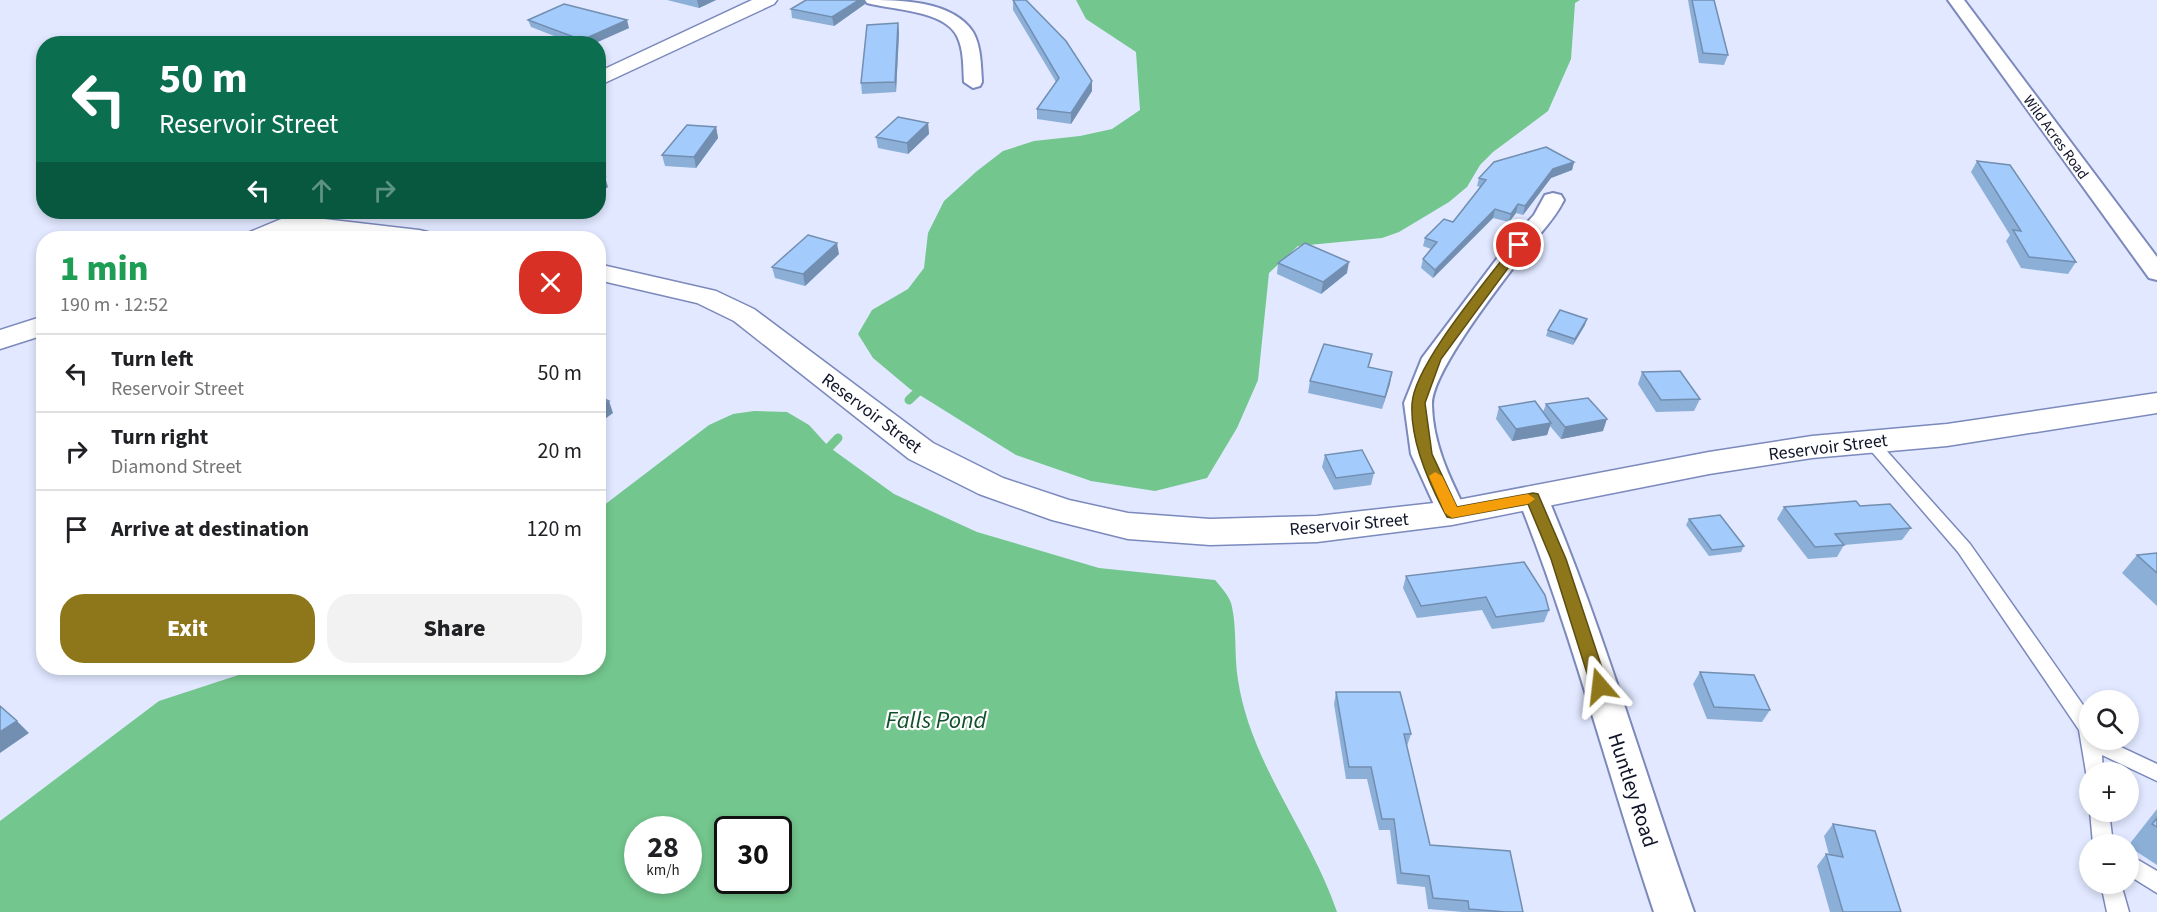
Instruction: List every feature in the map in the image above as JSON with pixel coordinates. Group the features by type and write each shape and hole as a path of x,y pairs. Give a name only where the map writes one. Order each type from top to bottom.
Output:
{"street":[{"path":"606,76 768,0"},
{"path":"873,0 935,12 953,20 964,32 971,57 973,82"},
{"name":"Wild Acres Road","path":"1956,0 2157,273"},
{"path":"1452,513 1425,454 1418,403 1435,358 1519,245 1544,218 1553,200"},
{"path":"275,231 302,219"},
{"path":"318,219 382,231"},
{"name":"Reservoir Street","path":"606,274 706,297 744,315 921,451 992,486 1064,511 1128,526 1210,532 1317,529 1452,513 1709,463 1812,447 1947,435 2157,403"},
{"path":"0,340 36,328"},
{"name":"Huntley Road","path":"1533,498 1558,559 1631,788 1674,912"}],"lane":[{"path":"1870,442 1964,548 2079,715"},
{"path":"2110,750 2157,773"},
{"path":"2139,871 2157,883"},
{"path":"2114,894 2118,912"}],"water":[{"path":"1076,0 1580,0 1575,3 1571,59 1548,111 1493,152 1480,165 1467,187 1449,202 1399,232 1382,238 1298,246 1269,273 1258,380 1237,428 1207,478 1155,491 1091,481 1016,455 910,389 873,358 858,334 872,310 908,289 924,268 928,233 944,201 977,171 1003,151 1034,141 1080,136 1112,129 1140,110 1136,52 1086,19"},
{"name":"Falls Pond","path":"754,411 787,412 809,425 829,447 894,494 977,532 1099,568 1215,580 1231,604 1238,680 1255,741 1326,883 1337,912 0,912 0,821 159,701 239,675 606,675 606,504 709,425 733,414"}],"building":[{"path":"806,0 859,0 832,17 791,9"},
{"path":"1013,0 1026,0 1066,41 1092,81 1071,113 1037,109 1059,78"},
{"path":"1692,0 1714,0 1728,55 1703,53"},
{"path":"564,4 627,20 591,36 571,36 528,20"},
{"path":"898,23 895,82 861,83 867,25"},
{"path":"898,117 928,123 907,143 876,137"},
{"path":"687,125 716,127 694,157 662,155"},
{"path":"1546,147 1574,162 1553,169 1525,206 1518,204 1511,214 1495,209 1435,270 1423,259 1437,242 1425,238 1444,219 1453,222 1486,180 1479,178 1494,162"},
{"path":"1977,161 2010,165 2076,262 2029,257 2013,230 2021,231"},
{"path":"808,235 837,243 803,274 772,267"},
{"path":"1305,243 1349,262 1323,282 1278,263"},
{"path":"1560,310 1587,319 1575,339 1548,330"},
{"path":"1324,344 1372,354 1368,367 1392,372 1385,397 1310,381"},
{"path":"1680,371 1700,399 1661,400 1642,372"},
{"path":"1588,398 1607,419 1565,427 1546,404"},
{"path":"1535,401 1551,423 1516,429 1499,407"},
{"path":"1362,450 1374,473 1336,478 1325,455"},
{"path":"1856,501 1860,506 1890,504 1911,528 1835,534 1844,545 1815,547 1784,507"},
{"path":"1720,515 1744,546 1712,550 1689,519"},
{"path":"2157,553 2157,573 2137,555"},
{"path":"1524,562 1545,595 1549,610 1496,617 1486,597 1421,606 1406,576"},
{"path":"1700,672 1754,675 1770,710 1714,707"},
{"path":"1336,692 1400,692 1411,734 1404,734 1430,845 1510,851 1523,912 1469,909 1468,901 1433,898 1429,876 1401,873 1394,819 1382,819 1371,767 1349,767"},
{"path":"0,706 17,721 0,732"},
{"path":"1833,824 1875,831 1901,912 1843,912 1826,854 1843,857"}],"waterway":[{"path":"909,400 925,385"},
{"path":"821,456 838,438"}],"slow traffic":[{"path":"1435,476 1452,513 1528,499"}],"route":[{"path":"1519,245 1435,358 1418,403 1425,454 1452,513 1533,498 1558,559 1600,686"}]}
